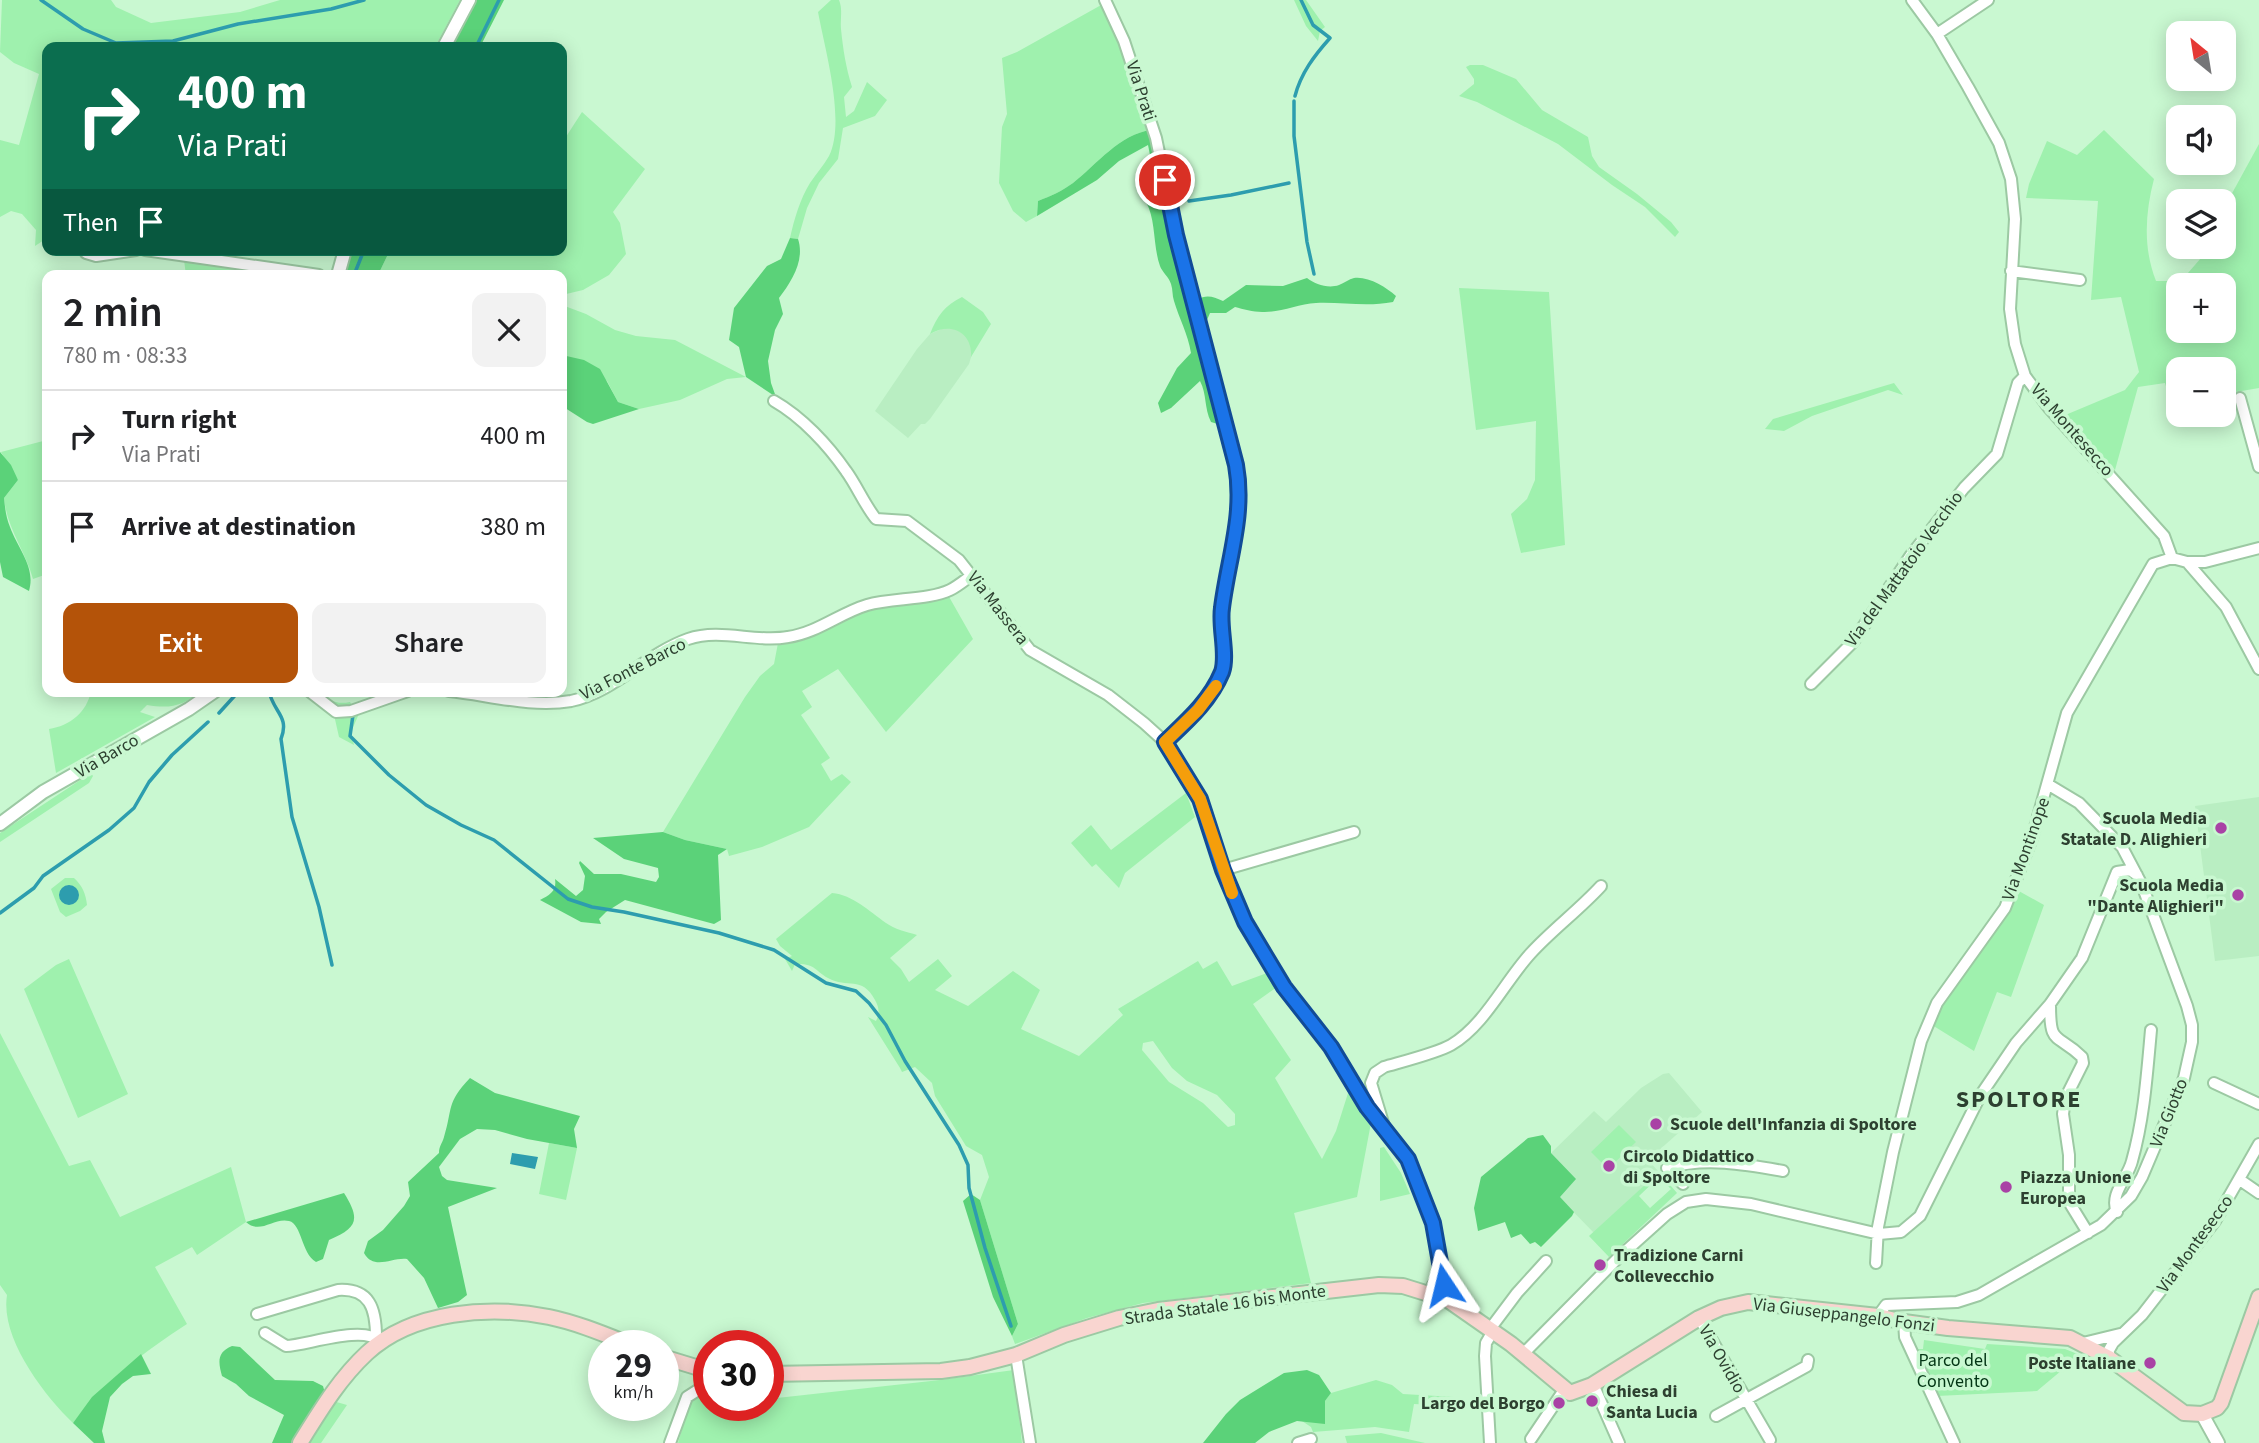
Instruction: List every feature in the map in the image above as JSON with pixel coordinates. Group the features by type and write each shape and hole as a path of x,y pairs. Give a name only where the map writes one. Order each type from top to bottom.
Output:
{"main road":[{"name":"Strada Statale 16 bis Monte","path":"784,1374 941,1371 970,1367 1016,1355 1064,1335 1119,1318 1158,1310 1379,1285 1403,1286 1435,1295"},
{"path":"1435,1295 1459,1306 1524,1353 1564,1390"},
{"path":"2202,1414 2219,1406 2227,1391 2259,1297"},
{"name":"Via Giuseppangelo Fonzi","path":"1564,1390 1576,1392 1593,1384 1699,1318 1721,1308 1748,1302 1878,1316 1948,1328 2053,1336 2083,1343 2109,1358 2176,1409 2190,1415 2202,1414"},
{"path":"300,1443 337,1385 378,1340 407,1328 427,1321 496,1312 550,1317 592,1330"}],"street":[{"path":"447,42 469,0"},
{"name":"Via Prati","path":"1105,0 1124,41 1156,138 1176,235 1239,483 1235,543 1221,610 1224,668 1214,690 1165,742"},
{"name":"Via Montesecco","path":"1912,0 1937,34 1999,143 2011,179 2015,219 2011,327 2025,376 2049,408 2164,536 2172,558"},
{"path":"1937,34 1988,0"},
{"path":"187,256 284,270"},
{"path":"2011,271 2080,279"},
{"name":"Via del Mattatoio Vecchio","path":"1811,684 1853,642 1911,555 1964,488 1997,454 2018,383 2025,376"},
{"path":"2240,398 2259,467"},
{"name":"Via Massera","path":"774,401 823,442 876,519 901,520 912,524 959,560 1030,650 1108,695 1165,742 1200,799 1223,870 1245,922 1306,1017 1331,1047 1367,1107 1403,1151 1411,1166 1433,1223 1441,1273 1433,1285 1435,1295"},
{"path":"2172,558 2187,562 2205,562 2259,548"},
{"name":"Via Montinope","path":"1876,1263 1878,1234 1893,1152 1925,1031 1937,1003 2005,908 2049,785 2067,713 2149,568 2158,561 2172,558"},
{"path":"2187,562 2226,607 2259,669"},
{"name":"Via Fonte Barco","path":"496,697 543,703 570,701 599,690 663,651 687,640 709,634 766,639 789,637 810,631 865,606 937,595 950,590 972,575"},
{"name":"Via Barco","path":"0,824 43,792 206,697"},
{"path":"317,697 336,712 351,711 391,697"},
{"name":"Via Giotto","path":"1878,1316 1886,1305 1957,1302 1979,1295 2088,1233 2117,1212 2137,1186 2184,1078 2192,1042 2188,1006 2137,875 2126,853 2079,803 2049,785"},
{"path":"1223,870 1354,832"},
{"path":"1524,1353 1618,1258 1667,1214 1686,1202 1706,1199 1751,1204 1878,1234 1901,1232 1920,1216 1980,1096 2015,1043 2050,1004 2082,958 2126,853"},
{"path":"2117,872 2130,870 2137,875"},
{"path":"1385,1129 1371,1083 1376,1073 1384,1067 1448,1047 1458,1040 1487,1011 1531,953 1601,886"},
{"path":"2050,1004 2050,1027 2054,1037 2076,1051 2082,1057 2083,1063 2065,1099 2063,1111 2069,1155 2069,1202 2088,1233"},
{"path":"2117,1212 2114,1205 2117,1192 2132,1164 2136,1144 2151,1030"},
{"path":"2214,1083 2259,1104"},
{"name":"Via Montesecco","path":"2109,1358 2109,1350 2120,1334 2142,1315 2215,1221 2259,1144"},
{"path":"1685,1163 1683,1184 1686,1202"},
{"path":"1683,1184 1667,1168 1685,1163 1740,1164 1783,1171"},
{"path":"2240,1180 2259,1193"},
{"path":"1490,1443 1486,1343 1491,1330 1517,1293 1546,1261"},
{"path":"257,1314 338,1290 352,1289 362,1293 369,1303 376,1321 378,1340 329,1337 286,1346 265,1333"},
{"name":"Via Ovidio","path":"1699,1318 1770,1440"},
{"path":"1904,1322 1905,1337 1954,1443"},
{"name":"Via Montesecco","path":"2083,1343 2120,1334"},
{"path":"1016,1355 1029,1443"},
{"name":"Via Ovidio","path":"1716,1416 1807,1366 1808,1360"},
{"path":"1593,1384 1619,1443"},
{"path":"1531,1439 1564,1390"},
{"path":"670,1443 687,1397 693,1393"},
{"path":"2202,1414 2218,1443"},
{"path":"1298,1443 1311,1439"}],"shaded area":[{"path":"946,327 965,335 970,342 972,354 969,364 930,419 908,438 875,411 917,349 930,334"},
{"path":"2259,797 2259,956 2215,961 2195,806"},
{"name":"Circolo Didattico di Spoltore","path":"1669,1073 1702,1112 1648,1160 1659,1172 1594,1233 1559,1197 1551,1153 1594,1111 1606,1122 1641,1088"}],"green space":[{"path":"2,0 111,0 116,7 151,23 240,12 280,0 460,0 438,42 42,42 42,241 35,246 36,230 22,214 11,211 0,217 0,140 19,145 39,74 14,63 0,52"},
{"path":"477,0 504,0 483,42 455,42"},
{"path":"831,0 839,0 840,4 846,66 852,87 844,97 846,117 854,111 867,82 887,100 875,116 843,128 838,159 819,183 807,208 798,239 790,238 803,196 829,156 834,142 835,106 818,12"},
{"path":"1294,0 1306,0 1325,27 1320,31 1318,41 1306,26"},
{"path":"1103,4 1129,65 1151,130 1129,137 1073,183 1038,201 1037,216 1026,222 1013,211 999,183 1002,127 1007,114 1002,58"},
{"path":"1483,65 1516,79 1542,110 1588,137 1592,156 1599,167 1671,222 1679,232 1675,237 1645,207 1558,144 1477,102 1459,96 1474,84 1474,79 1466,67"},
{"path":"582,112 645,169 613,212 620,223 626,254 609,275 583,290 567,294 567,270 380,270 387,256 567,256 567,135"},
{"path":"1151,130 1221,425 1211,422 1200,381 1171,408 1161,413 1158,403 1177,368 1191,353 1171,284 1160,266 1146,202 1151,186 1145,180 1150,155 1148,145 1119,161 1097,180 1037,216 1038,201 1073,183 1129,137"},
{"path":"2104,130 2154,179 2149,205 2147,243 2156,281 2166,281 2166,343 2236,343 2236,273 2188,273 2200,259 2236,259 2234,189 2259,144 2259,388 2236,392 2236,357 2166,357 2166,386 2165,383 2138,387 2115,470 2063,416 2125,390 2139,372 2121,297 2091,300 2098,201 2026,198 2047,141 2077,155"},
{"path":"790,238 798,239 800,255 793,277 779,298 783,314 775,330 768,361 776,397 746,377 739,347 729,340 734,308 767,266 781,259"},
{"path":"349,256 387,256 380,270 345,270"},
{"path":"184,260 261,270 185,270"},
{"path":"1307,278 1326,286 1339,285 1354,278 1371,280 1396,296 1393,302 1316,303 1268,312 1235,307 1226,313 1210,313 1207,320 1202,320 1197,300 1201,298 1210,297 1223,301 1246,285 1283,286"},
{"path":"1459,288 1549,292 1565,545 1521,553 1511,514 1527,499 1535,480 1536,421 1476,430"},
{"path":"962,297 983,312 991,324 971,357 968,341 959,332 946,329 930,334 942,312"},
{"path":"567,307 615,330 636,336 675,340 746,377 727,379 680,400 639,409 618,402 607,381 567,358"},
{"path":"567,356 584,360 600,369 618,402 639,409 593,424 567,409"},
{"path":"1894,383 1903,395 1888,390 1812,416 1784,431 1765,429 1773,419"},
{"path":"42,441 42,576 33,579 12,530 4,498 18,480 1,452"},
{"path":"0,452 11,465 18,480 4,498 13,535 28,566 31,582 29,591 3,577 0,562"},
{"path":"948,595 973,639 886,732 838,669 802,691 812,707 801,715 830,758 821,764 831,781 842,774 851,782 809,827 762,847 729,856 727,849 663,832 745,697 760,676 774,664 778,643 821,631 862,611"},
{"path":"193,697 176,705 147,705 140,712 155,717 56,773 49,729 64,725 76,717 89,699"},
{"path":"321,697 337,702 350,702 358,716 351,732 354,745 339,737 332,706"},
{"path":"91,773 93,776 89,783 0,842 0,833"},
{"path":"1186,793 1195,817 1125,873 1119,888 1096,864 1092,867 1071,843 1091,825 1111,850"},
{"path":"663,832 727,849 718,855 721,920 714,924 625,900 599,919 601,924 581,922 540,900 552,892 555,879 576,896 583,890 585,876 580,861 594,874 621,874 656,882 659,877 658,868 624,859 593,838"},
{"path":"65,878 74,878 79,884 85,893 87,905 66,917 60,912 51,889"},
{"path":"2017,890 2044,905 2011,997 1997,992 1974,1051 1932,1025 1951,990 1999,926"},
{"path":"832,893 840,894 860,904 889,925 917,935 890,958 909,982 938,959 952,976 935,990 968,1006 1013,971 1040,990 1021,1029 1079,1056 1123,1015 1118,1009 1198,961 1203,969 1217,961 1232,986 1267,973 1277,987 1253,1004 1291,1060 1275,1078 1322,1159 1336,1131 1349,1090 1371,1123 1357,1197 1294,1213 1311,1283 1143,1303 1087,1318 1015,1344 1012,1336 1018,1324 980,1200 989,1177 982,1155 966,1146 935,1096 932,1083 915,1067 902,1072 868,1017 876,1021 878,1013 870,992 859,985 828,978 807,965 795,964 792,971 785,959 792,956 776,939","holes":["1153,1041 1172,1068 1187,1081 1217,1095 1235,1114 1235,1125 1228,1127 1203,1103 1169,1082 1142,1050 1143,1043"]},
{"path":"69,959 128,1094 78,1118 24,989 56,965"},
{"path":"0,1033 69,1166 90,1160 120,1217 231,1167 246,1222 197,1255 192,1247 155,1267 187,1324 125,1369 98,1394 73,1423 49,1397 26,1365 10,1329 7,1295 0,1285"},
{"path":"470,1078 495,1093 580,1116 574,1129 577,1148 495,1130 477,1129 460,1139 439,1167 442,1176 447,1180 497,1188 448,1207 467,1295 458,1302 438,1308 424,1278 407,1259 378,1262 364,1253 368,1241 383,1230 404,1206 410,1196 408,1182 439,1153 451,1106"},
{"path":"1619,1125 1636,1142 1608,1169 1591,1152"},
{"path":"1543,1135 1551,1146 1551,1153 1576,1179 1560,1197 1574,1212 1572,1216 1541,1247 1535,1242 1530,1244 1521,1234 1511,1238 1505,1222 1478,1231 1474,1208 1481,1177 1528,1138"},
{"path":"549,1143 577,1148 566,1200 539,1194"},
{"path":"1384,1147 1401,1173 1410,1194 1380,1201 1380,1148"},
{"path":"1659,1172 1677,1193 1609,1257 1589,1236","holes":["1659,1177 1671,1189 1650,1208 1639,1196"]},
{"path":"344,1193 353,1210 351,1227 329,1240 323,1259 316,1262 307,1252 293,1223 283,1220 257,1227 246,1222"},
{"path":"971,1194 980,1200 1018,1324 1012,1336 993,1297 963,1201"},
{"name":"Parco del Convento","path":"1924,1340 1985,1349 1987,1344 2065,1349 2080,1355 2037,1391 1937,1396 1913,1349 1923,1349"},
{"path":"232,1346 240,1347 275,1380 313,1381 323,1386 325,1393 295,1443 272,1443 284,1415 249,1396 222,1376 221,1354"},
{"path":"141,1354 151,1374 133,1376 110,1397 102,1431 105,1443 94,1443 73,1423 92,1397"},
{"path":"1014,1370 1022,1443 678,1443 691,1398 693,1421 784,1421 784,1397"},
{"path":"1307,1370 1319,1375 1331,1393 1325,1401 1325,1424 1297,1421 1269,1432 1255,1443 1203,1443 1240,1400 1284,1373"},
{"path":"1376,1380 1392,1385 1403,1394 1454,1397 1451,1406 1414,1404 1409,1432 1375,1427 1313,1432 1311,1427 1302,1421 1325,1423 1325,1401 1331,1393"},
{"path":"333,1401 347,1405 321,1443 306,1443"},
{"path":"1381,1433 1425,1443 1347,1443 1345,1436"}],"water":[{"path":"69,885 76,888 79,895 76,902 69,905 62,902 59,895 62,888"},
{"path":"512,1153 538,1157 535,1169 510,1164"}],"waterway":[{"path":"41,0 83,29 114,42"},
{"path":"144,42 173,41 238,24 331,9 364,0"},
{"path":"478,42 499,0"},
{"path":"1295,96 1309,65 1330,38 1313,25 1301,0"},
{"path":"1294,101 1294,136 1307,242 1314,274"},
{"path":"1189,201 1289,183"},
{"path":"356,270 362,256"},
{"path":"219,713 234,697"},
{"path":"271,697 282,719 281,739 292,817 319,907 332,965"},
{"path":"353,715 350,736 389,775 426,805 494,840 568,899 592,907 719,933 774,950 826,983 856,991 869,1003 886,1025 905,1061 959,1145 968,1165 969,1188 985,1248 1011,1326"},
{"path":"0,913 34,888 43,876 109,830 134,808 149,782 172,755 208,722"}],"slow traffic":[{"path":"1216,686 1198,710 1165,742 1200,799 1232,893"}],"place":[{"name":"Scuola Media Statale D. Alighieri","path":"2221,828"},
{"name":"Scuola Media \"Dante Alighieri\"","path":"2238,895"},
{"name":"Scuole dell'Infanzia di Spoltore","path":"1656,1124"},
{"name":"Circolo Didattico di Spoltore","path":"1609,1166"},
{"name":"Piazza Unione Europea","path":"2006,1187"},
{"name":"Tradizione Carni Collevecchio","path":"1600,1265"},
{"name":"Poste Italiane","path":"2150,1363"},
{"name":"Chiesa di Santa Lucia","path":"1592,1401"},
{"name":"Largo del Borgo","path":"1559,1403"}],"district":[{"name":"SPOLTORE","path":"2019,1099"}],"route":[{"path":"1165,180 1176,235 1236,465 1240,501 1235,543 1221,610 1224,668 1214,690 1165,742 1200,799 1233,898 1245,922 1284,987 1331,1047 1367,1107 1408,1159 1433,1223 1444,1285"}]}
